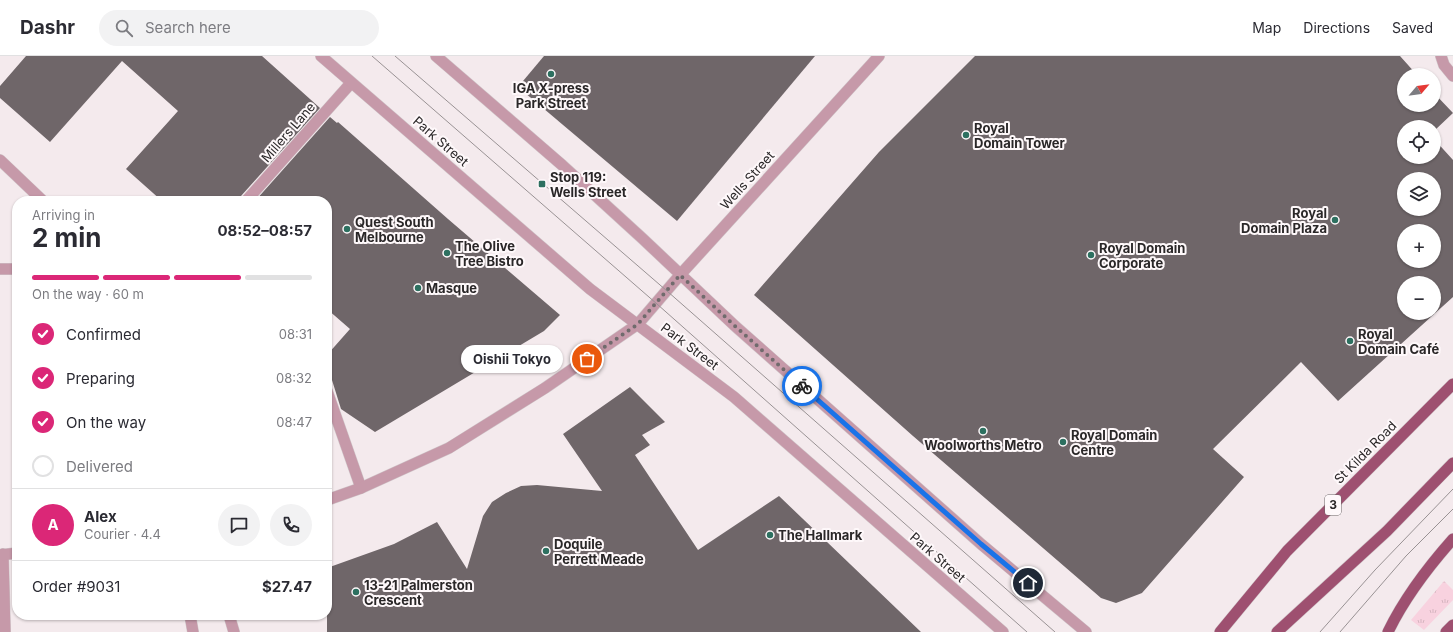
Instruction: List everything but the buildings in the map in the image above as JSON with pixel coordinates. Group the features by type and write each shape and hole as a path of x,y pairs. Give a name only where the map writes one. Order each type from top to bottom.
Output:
{"main road":[{"name":"St Kilda Road","path":"1220,632 1287,551 1453,384"},
{"path":"1276,632 1387,531 1453,463"},
{"path":"1388,632 1396,617 1432,564 1453,539"},
{"path":"1446,632 1453,625"}],"street":[{"name":"Park Street","path":"321,56 590,289 734,397 1003,632"},
{"path":"436,56 562,165 735,326 964,529 1086,632"},
{"name":"Wells Street","path":"332,498 361,488 449,448 545,388 638,324 680,275 879,56"},
{"path":"1441,56 1444,65 1453,76"},
{"name":"Millers Lane","path":"250,196 351,83"},
{"path":"0,160 39,196"},
{"path":"0,269 12,269"},
{"path":"332,405 361,488"},
{"path":"5,632 1,554 12,553"},
{"path":"191,620 193,632"},
{"path":"230,620 234,632"}],"green space":[{"path":"1444,581 1453,590 1453,600 1424,630 1411,620"}],"tram line":[{"path":"372,56 657,304 1027,632"},
{"path":"395,56 667,291 1055,632"},
{"path":"1320,632 1375,570 1453,489"},
{"path":"1340,632 1406,556 1453,509"}],"way so far":[{"path":"587,359 638,324 657,304 680,275 802,386"}],"place":[{"name":"IGA X-press Park Street","path":"551,74"},
{"name":"Royal Domain Tower","path":"966,135"},
{"name":"Stop 119: Wells Street","path":"542,184"},
{"name":"Royal Domain Plaza","path":"1335,220"},
{"name":"Quest South Melbourne","path":"347,229"},
{"name":"The Olive Tree Bistro","path":"447,253"},
{"name":"Royal Domain Corporate","path":"1091,255"},
{"name":"Masque","path":"418,288"},
{"name":"Royal Domain Café","path":"1350,341"},
{"name":"Oishii Tokyo","path":"587,359"},
{"name":"Woolworths Metro","path":"983,431"},
{"name":"Royal Domain Centre","path":"1063,442"},
{"name":"The Hallmark","path":"770,535"},
{"name":"Doquile Perrett Meade","path":"546,551"},
{"name":"13-21 Palmerston Crescent","path":"356,592"}],"route":[{"path":"802,386 981,544 1028,583"}]}
